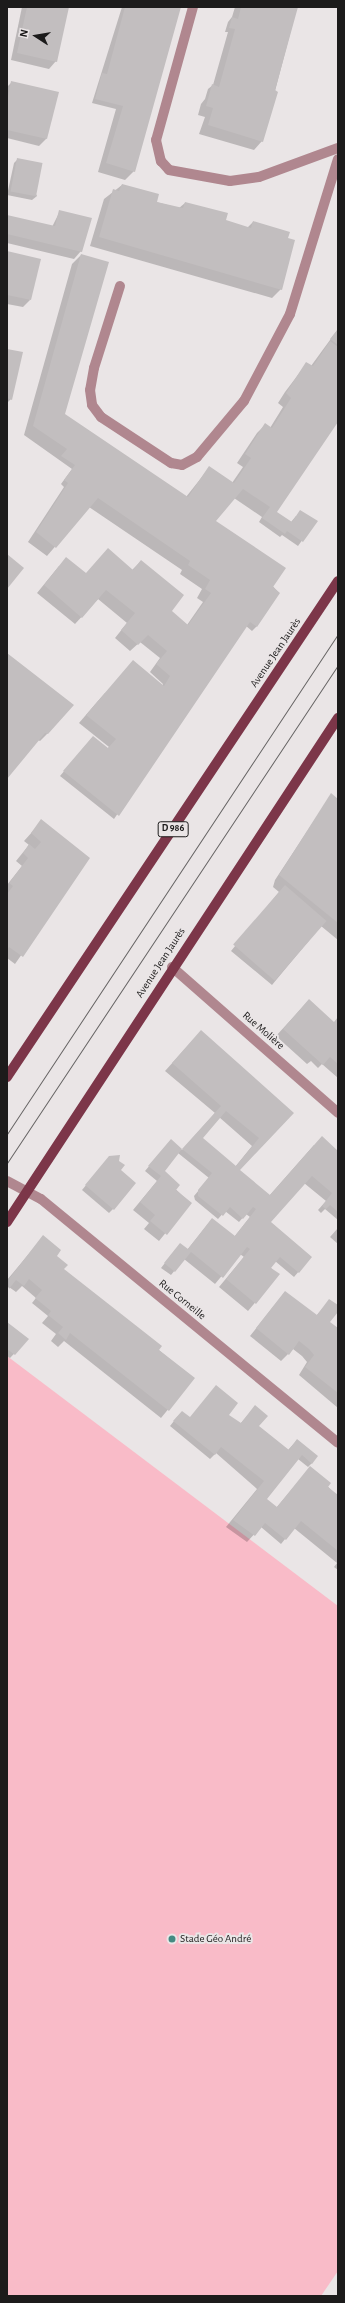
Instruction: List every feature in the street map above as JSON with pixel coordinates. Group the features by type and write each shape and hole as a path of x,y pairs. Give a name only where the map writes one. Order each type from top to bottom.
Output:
{"main road":[{"name":"Avenue Jean Jaurès","path":"7,1077 338,580"},
{"name":"Avenue Jean Jaurès","path":"7,1222 172,967 338,718"}],"street":[{"path":"193,7 156,140 160,161 169,170 230,181 259,177 338,148"},
{"path":"120,286 94,368 90,390 92,405 107,421 171,464 182,465 197,457 244,401 290,314 338,159"},
{"name":"Rue Molière","path":"172,967 338,1113"},
{"name":"Rue Corneille","path":"7,1181 28,1191 338,1443"}],"shaded area":[{"name":"Stade Géo André","path":"7,1356 338,1606 338,2271 321,2296 7,2296"}],"building":[{"path":"27,7 69,7 57,62 17,53"},
{"path":"125,7 181,7 135,172 106,163 123,106 95,99 102,73 107,74"},
{"path":"241,7 298,7 275,90 278,92 263,142 208,125 213,108 206,106 212,84 219,87 235,29 229,28 232,17 238,19"},
{"path":"11,81 59,92 47,139 7,130 7,102"},
{"path":"17,158 43,163 36,196 11,191"},
{"path":"122,184 159,194 157,202 183,208 185,202 228,213 226,220 251,228 253,221 290,232 288,238 295,240 282,290 99,237 113,189 119,191"},
{"path":"59,210 92,218 82,252 7,234 7,215 55,226"},
{"path":"7,251 41,259 31,300 7,295"},
{"path":"81,254 109,262 65,414 188,497 209,466 234,483 251,458 245,454 265,423 272,428 291,398 286,393 306,362 313,366 330,341 338,347 338,422 277,512 292,522 300,510 318,521 303,542 287,531 285,534 262,518 270,507 243,489 216,521 286,568 273,587 280,593 257,627 250,622 119,816 63,771 93,736 108,748 116,739 86,715 133,660 164,686 170,676 156,664 167,651 148,635 138,645 121,630 135,613 106,590 82,618 44,585 66,557 86,573 108,548 133,570 141,560 184,595 172,611 188,625 211,593 205,589 210,580 188,565 190,561 98,498 56,548 36,532 68,483 64,480 75,465 61,456 67,449 33,426"},
{"path":"338,329 338,345 330,339"},
{"path":"7,349 23,352 12,400 7,398"},
{"path":"7,554 24,568 7,589"},
{"path":"7,653 74,705 48,734 45,733 7,779"},
{"path":"331,793 338,799 338,923 279,875"},
{"path":"41,819 90,858 23,957 9,947 7,951 7,894 13,886 9,883 28,858 23,853 29,844 35,849 41,842 31,833"},
{"path":"285,885 327,921 275,981 233,945"},
{"path":"309,999 334,1022 338,1017 338,1064 330,1057 323,1065 283,1029"},
{"path":"201,1030 294,1113 240,1170 270,1195 322,1136 338,1151 338,1212 330,1205 326,1209 322,1206 332,1193 312,1176 271,1222 312,1257 299,1273 280,1257 271,1268 280,1274 256,1304 226,1279 250,1249 247,1247 223,1278 191,1252 175,1272 164,1263 180,1243 188,1249 212,1218 235,1236 256,1209 253,1207 243,1219 230,1207 223,1216 198,1196 198,1190 212,1173 182,1149 221,1106 172,1063","holes":["226,1111 259,1138 236,1166 203,1138"]},
{"path":"171,1139 182,1149 165,1171 180,1185 176,1190 192,1203 167,1235 150,1221 155,1215 140,1202 161,1176 148,1166"},
{"path":"120,1155 119,1161 125,1165 121,1170 136,1183 114,1210 85,1185 109,1156"},
{"path":"43,1235 61,1250 57,1256 68,1265 64,1269 162,1346 159,1350 195,1378 169,1411 70,1333 66,1340 58,1333 63,1327 48,1315 51,1311 35,1298 42,1290 29,1279 24,1286 16,1280 9,1289 9,1279"},
{"path":"285,1291 317,1315 329,1299 338,1305 338,1312 330,1322 338,1328 338,1393 305,1367 314,1355 299,1341 289,1355 256,1328"},
{"path":"7,1322 29,1339 15,1355 7,1349"},
{"path":"216,1385 238,1403 229,1415 241,1423 255,1405 268,1416 259,1426 289,1450 297,1439 318,1456 312,1464 302,1455 267,1499 277,1507 310,1466 331,1483 328,1487 338,1495 338,1551 301,1521 286,1540 265,1523 255,1536 233,1520 264,1481 221,1447 215,1455 173,1421 182,1411 190,1417"}],"tram line":[{"path":"7,1134 338,634"},
{"path":"7,1163 338,665"}],"place":[{"name":"Stade Géo André","path":"172,1939"}]}
